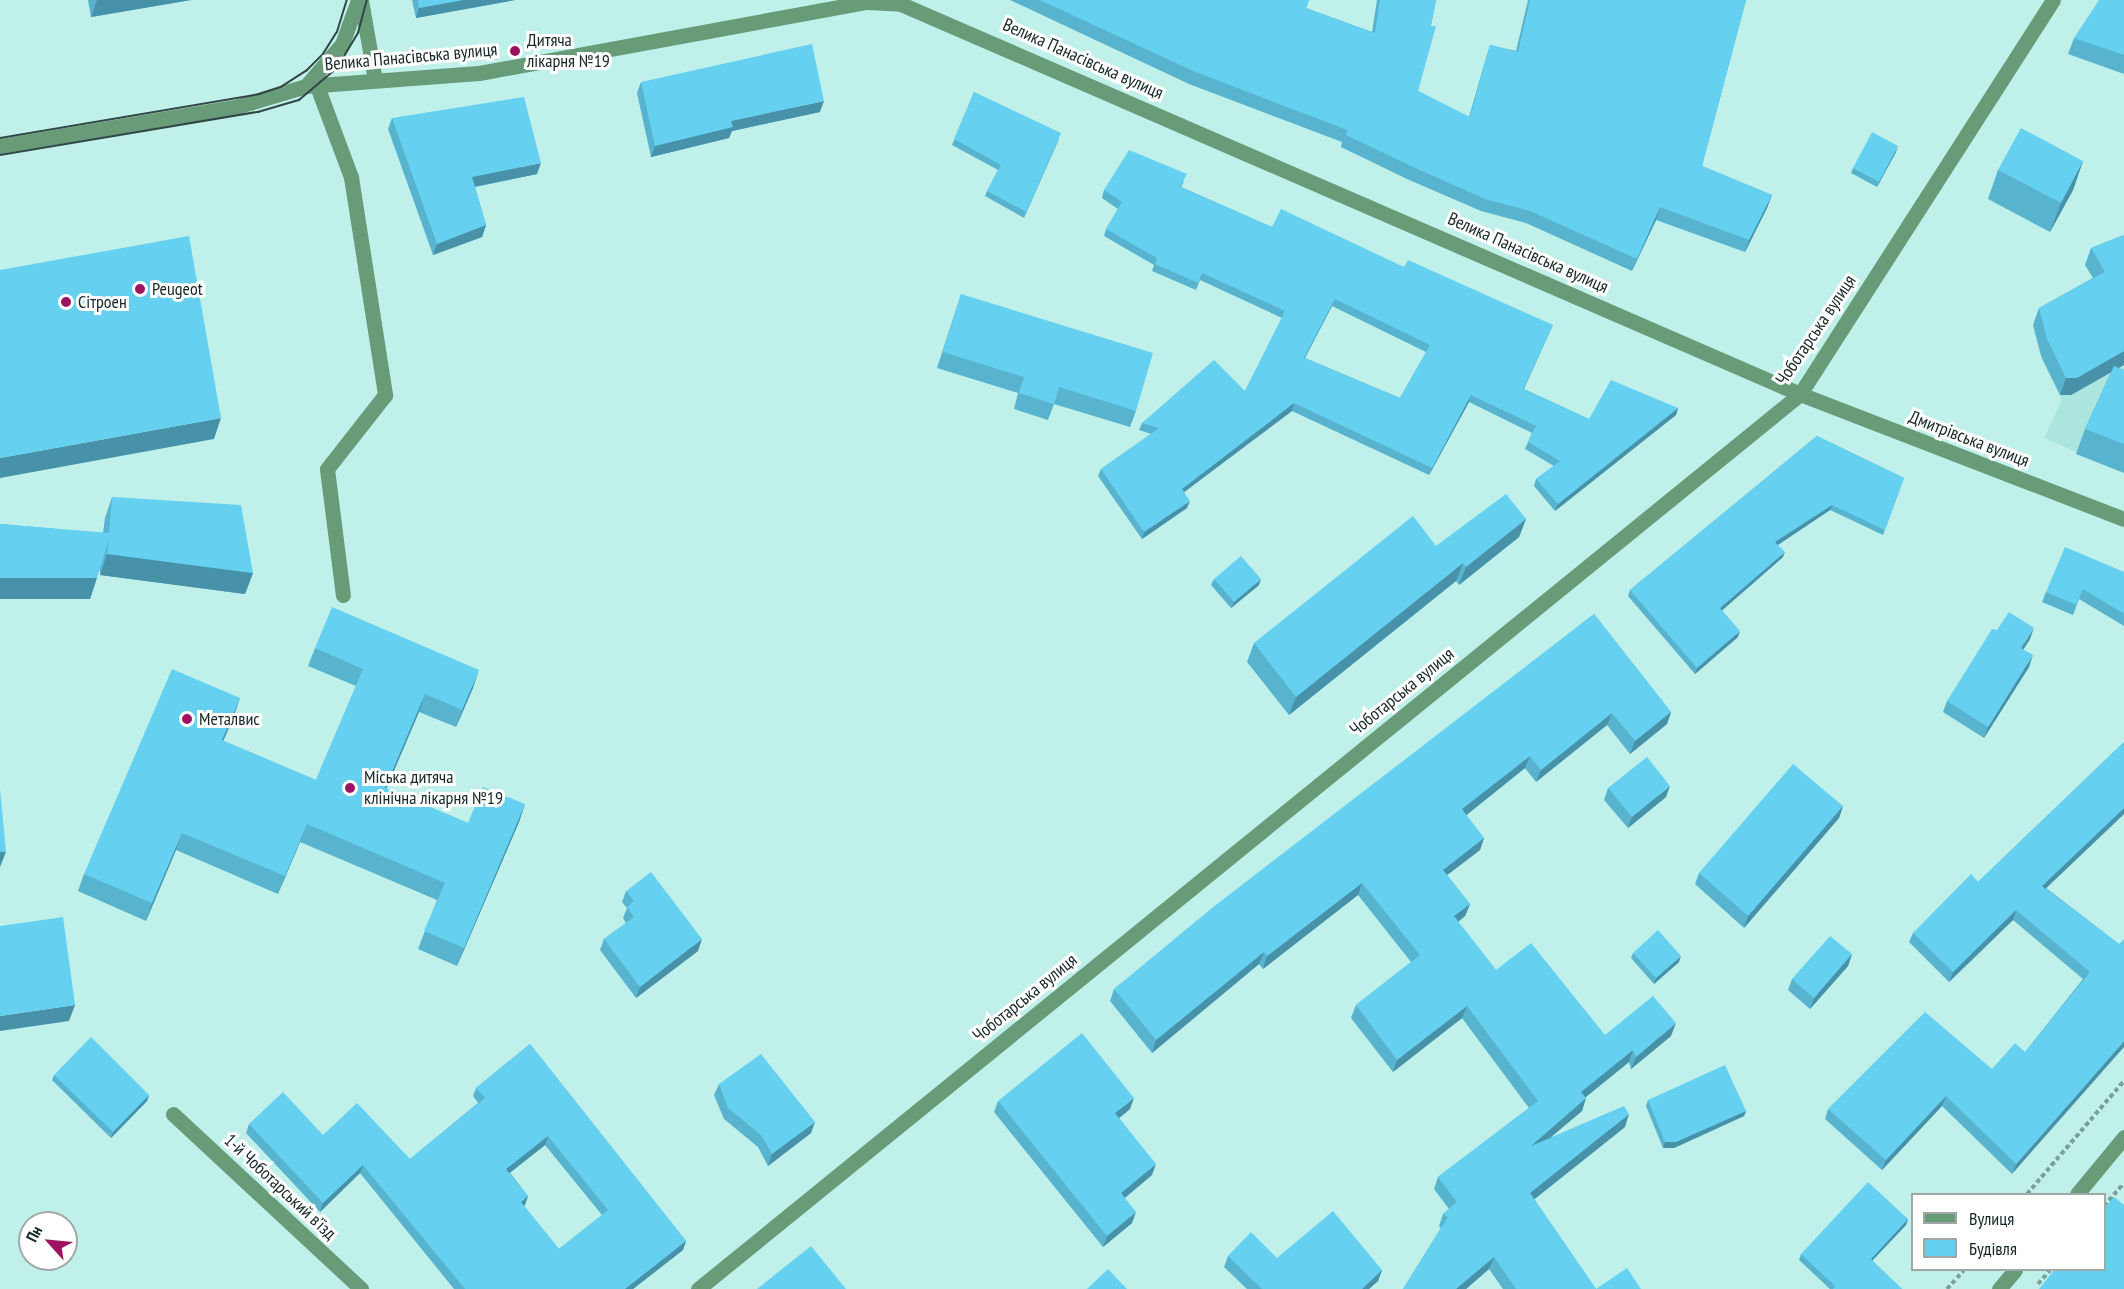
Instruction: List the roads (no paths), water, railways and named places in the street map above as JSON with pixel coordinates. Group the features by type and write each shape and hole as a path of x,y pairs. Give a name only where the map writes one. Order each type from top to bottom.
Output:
{"street":[{"name":"Велика Панасівська вулиця","path":"312,83 342,44 360,0"},
{"path":"360,0 375,80"},
{"name":"Чоботарська вулиця","path":"2030,35 2038,0"},
{"name":"Чоботарська вулиця","path":"698,1289 1800,394 2053,0"},
{"name":"Велика Панасівська вулиця","path":"0,146 239,106 312,83 479,73 867,2 901,2 1800,394"},
{"path":"312,83 351,177 385,395 327,469 343,595"},
{"name":"Дмитрівська вулиця","path":"1800,394 2124,519"},
{"name":"1-й Чоботарський в’їзд","path":"173,1114 361,1289"},
{"path":"2078,1193 2124,1137"},
{"path":"1999,1289 2013,1271"}],"tram line":[{"path":"0,138 259,94 281,87 306,71 323,54 337,32 347,0"},
{"path":"0,155 258,112 299,100 337,68 358,33 367,0"}],"place":[{"name":"Дитяча лікарня №19","path":"515,51"},
{"name":"Peugeot","path":"140,289"},
{"name":"Сітроен","path":"66,302"},
{"name":"Металвис","path":"187,719"},
{"name":"Міська дитяча клінічна лікарня №19","path":"350,788"}]}
